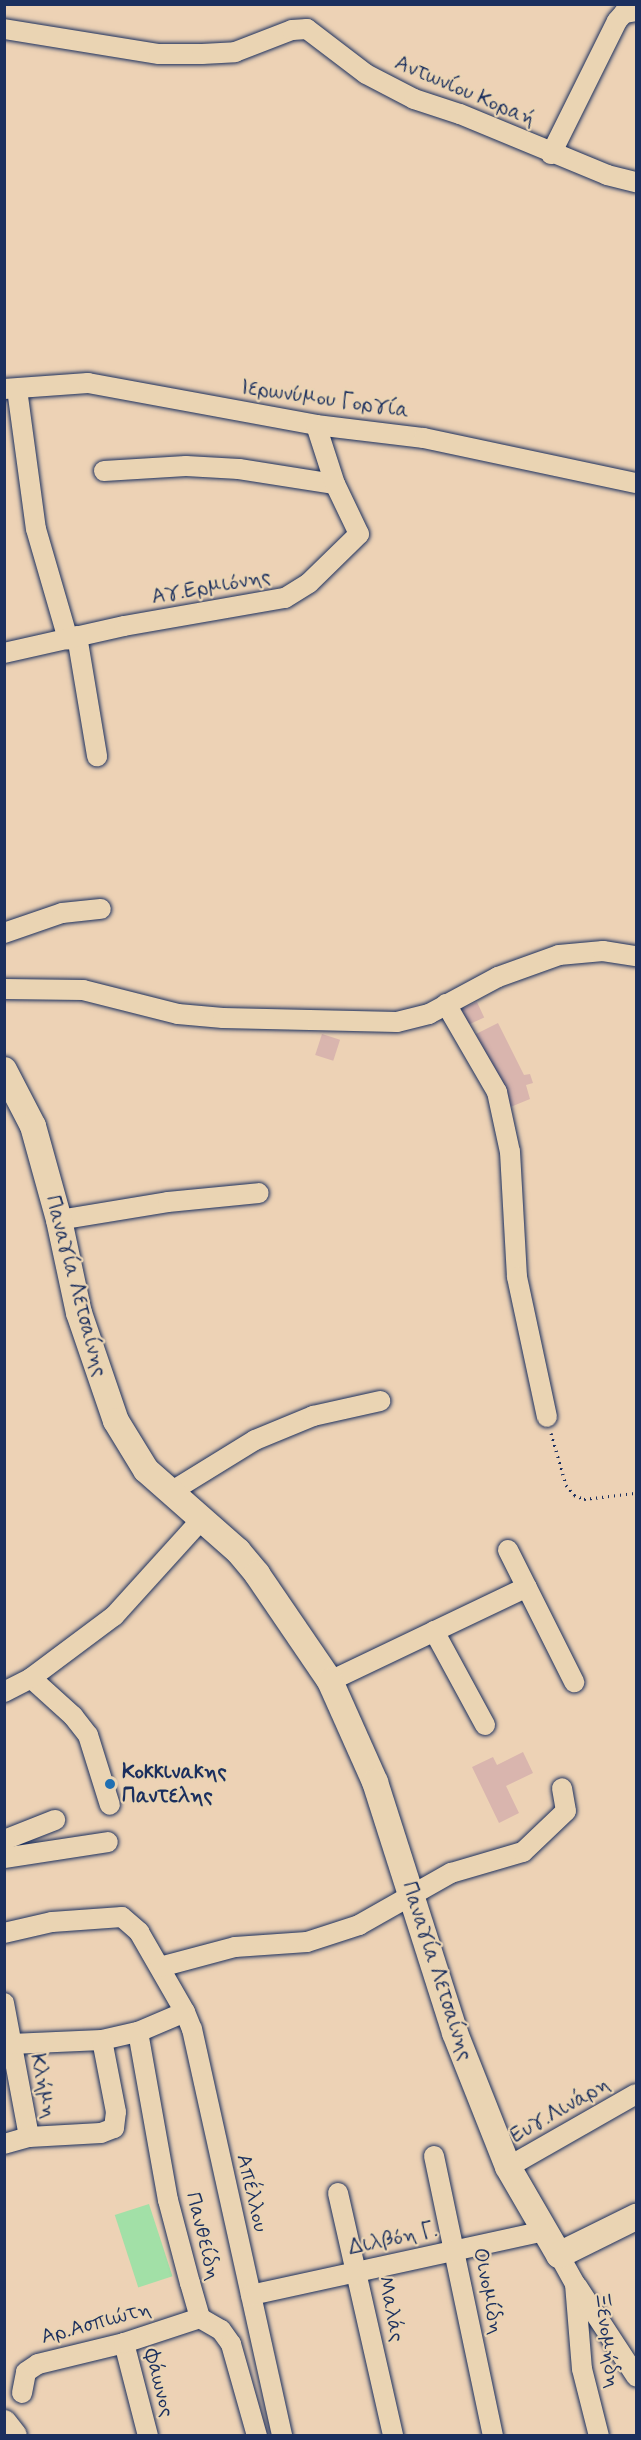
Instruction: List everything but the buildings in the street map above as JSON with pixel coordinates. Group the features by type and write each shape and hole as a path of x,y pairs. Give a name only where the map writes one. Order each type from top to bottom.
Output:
{"main road":[{"name":"Παναγία Λετσαίνης","path":"4,1070 33,1126 59,1220 79,1313 106,1397 132,1450 169,1493 238,1551 257,1574 330,1681 375,1782 455,2033 508,2167 559,2255"},
{"path":"559,2255 636,2217"},
{"path":"4,2423 14,2436"}],"street":[{"path":"551,153 629,10"},
{"name":"Αντωνίου Κοραή","path":"4,29 159,54 235,52 292,30 307,29 366,74 414,99 460,114 551,153 636,182"},
{"name":"Ιερωνύμου Γοργία","path":"11,389 88,383 316,425 424,438 636,483"},
{"path":"11,389 36,529 72,638 97,756"},
{"name":"Αγ.Ερμιόνης","path":"4,653 285,598 309,583 359,534 335,484 316,425"},
{"path":"104,471 186,466 335,484"},
{"path":"4,933 62,912 100,909"},
{"path":"4,989 83,990 178,1014 294,1021 397,1022 419,1018 498,977 558,955 603,951 636,956"},
{"path":"446,1004 497,1092 510,1152 517,1276 547,1417"},
{"path":"59,1220 168,1202 259,1192"},
{"path":"169,1493 255,1440 313,1416 380,1401"},
{"path":"4,1692 31,1678 129,1602 200,1521"},
{"path":"508,1550 574,1682"},
{"path":"330,1681 527,1587"},
{"path":"434,1631 485,1725"},
{"path":"31,1678 73,1716 88,1735 110,1805"},
{"path":"160,1967 235,1947 307,1942 359,1925 451,1873 523,1852 566,1811 562,1788"},
{"path":"4,1840 54,1820"},
{"path":"4,1858 108,1842"},
{"name":"Απέλλου","path":"4,1933 52,1922 122,1917 139,1932 185,2012 192,2029 282,2436"},
{"name":"Κλήμη","path":"4,2003 29,2137"},
{"path":"11,2044 102,2040 138,2032 185,2012"},
{"name":"Πανθείδη","path":"138,2032 168,2200 200,2318"},
{"path":"4,2144 29,2137 109,2131 116,2122 116,2112 102,2040"},
{"name":"Ευγ.Λινάρη","path":"508,2167 636,2094"},
{"name":"Οινομίδη","path":"434,2156 456,2250 493,2436"},
{"name":"Μαλάς","path":"338,2193 359,2271 393,2436"},
{"name":"Διλβόη Γ.","path":"251,2295 545,2231"},
{"name":"Ξενομήδη","path":"559,2255 575,2283 582,2369 599,2436"},
{"path":"575,2283 636,2376"},
{"path":"200,2318 221,2330 231,2344 257,2436"},
{"name":"Αρ.Ασπιώτη","path":"22,2393 26,2372 38,2364 124,2343 200,2318"},
{"name":"Φάωνος","path":"124,2343 148,2436"}],"path":[{"path":"547,1417 566,1485 574,1495 584,1499 635,1493"}],"green space":[{"path":"149,2204 172,2276 138,2287 115,2215"}],"place":[{"name":"Κοκκινακης Παντελης","path":"110,1784"}]}
